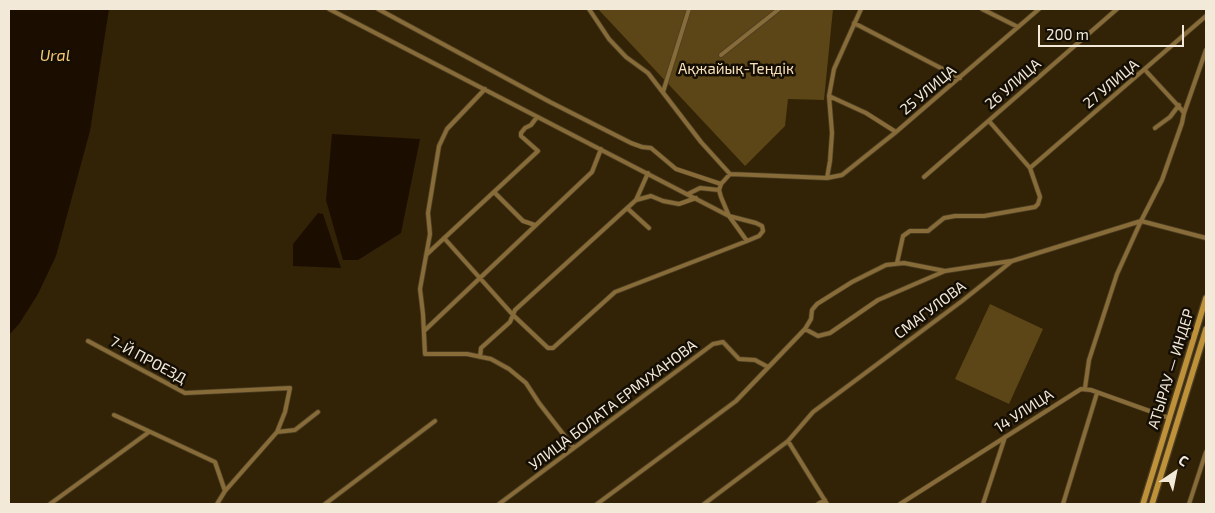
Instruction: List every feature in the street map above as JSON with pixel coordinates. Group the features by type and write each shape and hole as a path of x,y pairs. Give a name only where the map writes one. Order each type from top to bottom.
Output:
{"main road":[{"name":"АТЫРАУ — ИНДЕР","path":"1143,504 1204,311 1206,298"},
{"name":"АТЫРАУ — ИНДЕР","path":"1152,504 1206,329"}],"street":[{"path":"329,9 729,216 748,220 762,226 763,231 759,236 747,241 616,292 553,348 548,348 544,345 513,315 444,238"},
{"path":"378,9 550,102 632,143 651,148 676,169 721,184"},
{"path":"590,9 609,39 626,57 648,73 701,142 730,174 827,178 832,133 829,96 834,69 861,9"},
{"path":"663,92 689,9"},
{"path":"721,55 779,9"},
{"path":"982,9 1018,27"},
{"name":"25 УЛИЦА","path":"827,178 842,175 896,132 1039,9"},
{"name":"26 УЛИЦА","path":"924,177 1116,9"},
{"name":"27 УЛИЦА","path":"1030,168 1206,16"},
{"path":"854,23 960,78"},
{"path":"1169,418 1085,388 1089,360 1117,274 1140,221 1162,180 1206,50"},
{"path":"1145,70 1179,105 1184,113"},
{"path":"485,89 447,129 440,146 428,213 430,234 420,289 425,354 467,354 491,359 509,369 526,383 574,448"},
{"path":"829,96 866,113 896,132"},
{"path":"1155,128 1170,117 1179,105"},
{"path":"426,255 538,151 521,136 521,133 525,128 532,125 538,116"},
{"path":"897,263 903,236 910,230 928,230 944,218 984,216 1035,207 1040,200 1030,168 988,120"},
{"path":"424,331 592,172 601,149"},
{"path":"480,357 481,348 510,322 516,310 636,200 648,173"},
{"path":"730,174 721,184 720,190 723,205 747,241"},
{"path":"688,194 700,188 720,190"},
{"path":"494,192 523,221 535,225"},
{"path":"636,200 651,196 663,201 679,204 696,198"},
{"path":"627,208 649,228"},
{"path":"1140,221 1206,238"},
{"name":"СМАГУЛОВА","path":"704,504 788,441 813,412 1012,261 1140,221"},
{"path":"805,329 818,336 830,333 878,300 946,271 1012,261"},
{"path":"597,504 736,401 805,329 816,304 852,282 886,265 897,263 946,271"},
{"name":"7-Й ПРОЕЗД","path":"88,341 185,393 290,388 285,412 277,432"},
{"name":"УЛИЦА БОЛАТА ЕРМУХАНОВА","path":"499,504 713,344 723,342 739,359 755,360 768,367"},
{"name":"14 УЛИЦА","path":"900,504 905,503 1076,390 1085,388"},
{"path":"1063,504 1097,393"},
{"path":"217,504 224,492 277,432 295,430 318,412"},
{"path":"114,415 215,462 224,492"},
{"path":"325,504 435,421"},
{"path":"50,504 149,432"},
{"path":"983,504 1005,437"},
{"path":"788,441 826,502 818,504"},
{"path":"1189,504 1206,452"}],"green space":[{"name":"Ақжайық-Теңдік","path":"598,9 833,9 824,100 788,99 785,126 745,166"},
{"path":"990,304 1043,329 1009,404 955,379"}],"water":[{"name":"Ural","path":"9,9 109,9 90,131 56,256 38,294 19,324 9,335"},
{"path":"332,134 420,139 401,233 358,260 343,260 326,200"},
{"path":"318,213 323,214 341,268 293,266 293,244"}]}
